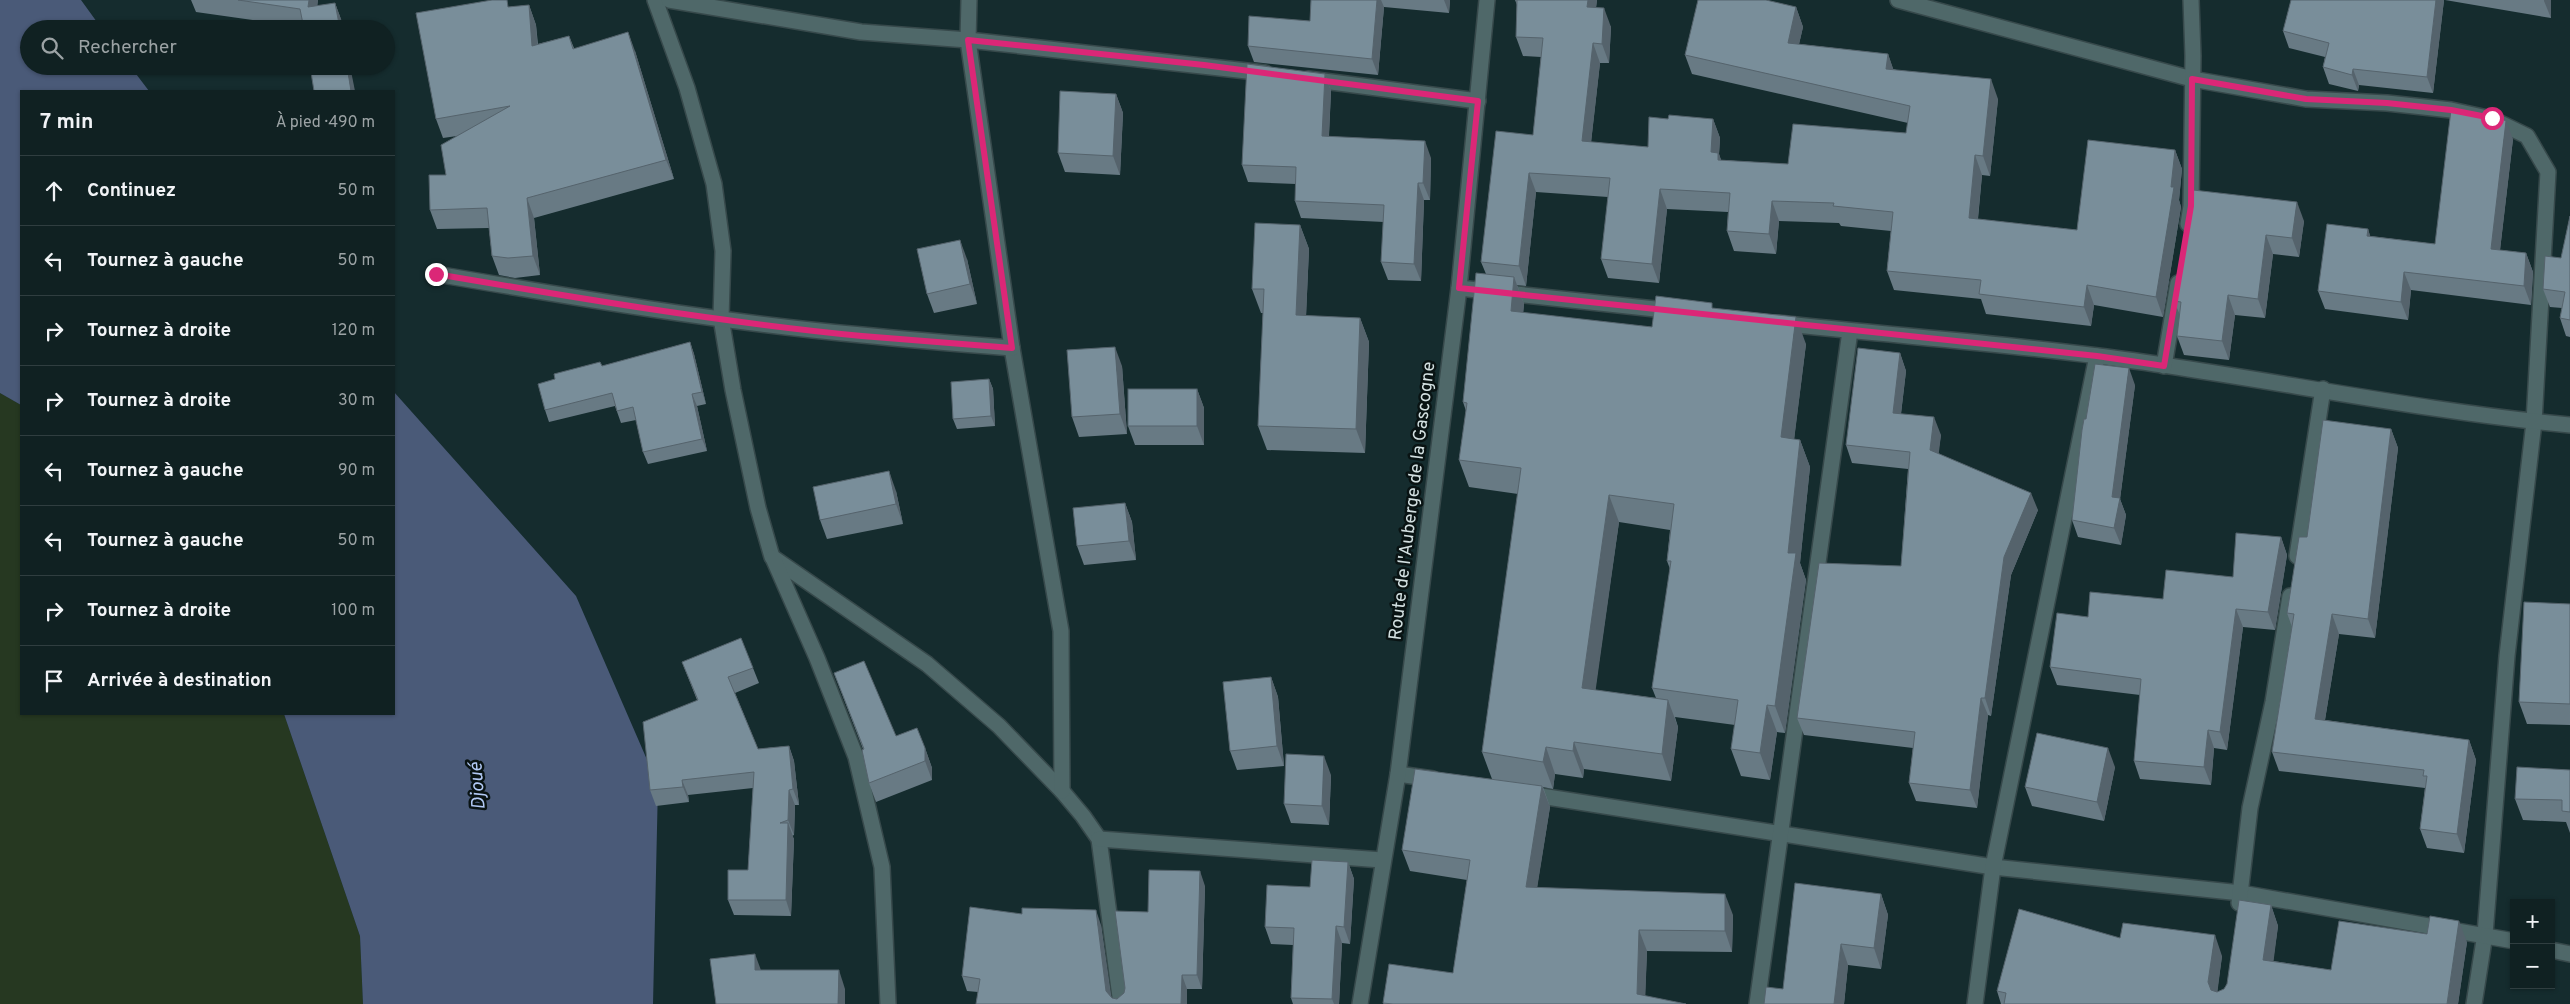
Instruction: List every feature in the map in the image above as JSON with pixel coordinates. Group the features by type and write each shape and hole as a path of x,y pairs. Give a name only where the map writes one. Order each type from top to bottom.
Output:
{"street":[{"path":"655,0 687,88 714,184 723,251 721,318 733,390 756,499 772,556 817,658 856,758 882,866 888,1004"},
{"path":"669,0 861,32 968,40 1287,76 1478,101"},
{"path":"968,0 968,40 1012,348 1061,631 1062,791"},
{"name":"Route de l'Auberge de la Gascogne","path":"1360,1004 1382,860 1398,774 1459,288 1487,0"},
{"path":"1898,0 2192,79 2306,99 2387,103 2451,110 2492,118 2527,136 2548,172 2534,422 2508,656 2485,934 2474,1004"},
{"path":"2186,234 2191,206 2191,0"},
{"path":"2164,366 2180,272"},
{"path":"436,274 557,295 721,318 860,335 1012,348"},
{"path":"1459,288 1694,314"},
{"path":"1762,321 2097,356 2323,389 2428,409 2570,425"},
{"path":"1757,1004 1850,331"},
{"path":"1975,1004 1993,866 2097,356"},
{"path":"2237,921 2250,808 2273,702 2323,389"},
{"path":"772,556 928,664 999,726 1062,791 1099,839 1121,1004"},
{"path":"1398,774 1447,782"},
{"path":"1516,792 1993,866 2241,893 2485,934 2510,940"},
{"path":"1099,839 1382,860"},
{"path":"2555,951 2570,954"}],"green space":[{"path":"0,393 20,404 20,715 284,715 360,936 363,1004 0,1004"}],"water":[{"path":"0,0 81,0 95,20 20,20 20,75 137,75 148,90 20,90 20,404 0,393"},
{"name":"Djoué","path":"395,393 576,596 658,785 653,1004 363,1004 360,936 284,715 395,715"}],"building":[{"path":"238,0 309,0 308,7 335,3 338,20 302,20 300,9"},
{"path":"492,0 507,0 508,7 529,5 532,46 569,36 573,49 628,32 666,160 527,198 533,256 508,258 492,256 487,208 430,210 429,175 446,175 441,145 510,106 436,119 416,13"},
{"path":"1311,0 1377,0 1372,59 1248,46 1249,16 1310,21"},
{"path":"1517,0 1588,0 1587,7 1604,8 1602,44 1593,43 1582,141 1648,147 1649,117 1668,119 1669,115 1713,119 1711,152 1718,153 1718,160 1788,164 1793,124 1906,133 1910,106 1685,55 1698,0 1766,0 1796,7 1788,43 1888,54 1886,69 1991,79 1983,156 1975,155 1969,218 2077,230 2088,140 2175,150 2171,187 2174,187 2156,297 2087,285 2084,307 1979,294 1981,280 1887,271 1893,212 1833,206 1834,203 1772,201 1769,234 1727,231 1730,193 1660,189 1652,264 1601,259 1610,178 1529,173 1519,266 1481,262 1496,131 1533,135 1543,38 1516,37"},
{"path":"2291,0 2436,0 2427,77 2353,69 2352,75 2323,67 2329,43 2283,31"},
{"path":"1247,64 1325,74 1322,136 1425,141 1423,183 1418,183 1414,264 1381,262 1384,205 1295,201 1296,167 1242,165"},
{"path":"311,75 348,75 351,90 314,90"},
{"path":"1060,91 1116,94 1113,156 1058,153"},
{"path":"2451,110 2494,115 2506,121 2491,249 2526,253 2524,286 2404,272 2401,302 2318,291 2327,224 2368,229 2367,236 2435,244"},
{"path":"2193,190 2297,202 2292,238 2266,235 2258,299 2228,295 2222,341 2177,336 2181,302 2174,301"},
{"path":"2570,216 2570,320 2560,318 2565,292 2543,289 2545,256 2561,258"},
{"path":"1255,223 1300,225 1296,315 1360,318 1356,429 1258,426 1264,289 1252,289"},
{"path":"960,240 970,284 927,294 917,249"},
{"path":"1476,273 1514,277 1511,311 1652,327 1656,296 1712,303 1712,308 1796,317 1781,437 1800,440 1788,553 1796,553 1775,706 1767,705 1760,753 1731,749 1738,700 1652,688 1671,561 1667,561 1674,504 1609,495 1582,688 1668,700 1662,754 1574,742 1573,751 1546,747 1543,762 1482,752 1521,468 1459,460 1467,403 1463,402"},
{"path":"690,342 702,392 692,394 702,439 643,452 633,407 617,411 612,393 545,410 538,384 555,379 554,374 600,362 602,366"},
{"path":"1115,347 1120,414 1072,417 1067,350"},
{"path":"1858,348 1900,353 1893,413 1934,417 1930,450 2031,493 2004,557 1985,698 1981,698 1970,790 1909,783 1915,732 1797,718 1819,563 1901,566 1910,452 1846,445"},
{"path":"2095,364 2129,368 2112,497 2120,498 2114,528 2072,520 2082,430 2084,419 2086,419"},
{"path":"989,379 991,416 953,419 951,382"},
{"path":"1128,389 1197,389 1197,426 1128,426"},
{"path":"2323,420 2391,429 2368,619 2332,614 2315,719 2469,740 2457,834 2420,829 2427,776 2423,776 2424,770 2272,752 2294,614 2287,613 2299,537 2307,537"},
{"path":"889,471 896,504 820,520 813,487"},
{"path":"1125,503 1129,541 1077,546 1073,508"},
{"path":"2236,533 2281,537 2268,612 2236,609 2220,732 2208,730 2204,767 2134,761 2141,679 2050,667 2057,613 2088,617 2090,592 2163,599 2166,570 2233,577"},
{"path":"2524,602 2570,604 2570,704 2519,702"},
{"path":"741,638 753,668 728,677 758,749 789,746 793,789 789,790 788,820 780,823 788,823 786,900 728,900 728,870 748,870 754,772 682,780 683,787 650,790 643,722 698,700 682,662"},
{"path":"864,661 896,736 917,728 925,748 925,761 869,783 862,750 864,749 834,673"},
{"path":"1271,677 1277,746 1230,751 1223,682"},
{"path":"2037,733 2108,748 2097,802 2025,787"},
{"path":"1286,754 1324,756 1322,806 1284,804"},
{"path":"2517,767 2570,770 2570,812 2562,811 2562,800 2515,799"},
{"path":"1415,769 1542,786 1526,887 1725,894 1725,931 1639,930 1637,994 1686,1004 1383,1003 1389,964 1453,973 1470,860 1402,850"},
{"path":"1312,860 1348,862 1344,927 1336,926 1332,999 1291,998 1294,928 1265,927 1267,885 1310,887"},
{"path":"1149,870 1200,871 1197,975 1182,975 1181,1004 976,1004 980,979 962,976 970,907 1022,914 1022,908 1096,910 1106,991 1112,998 1117,999 1124,993 1125,988 1115,911 1148,912"},
{"path":"1795,883 1881,894 1874,948 1841,944 1834,1004 1764,1004 1766,987 1783,989"},
{"path":"2239,900 2271,905 2263,960 2331,970 2339,921 2427,934 2430,916 2459,921 2447,1004 2004,1004 2006,993 1997,991 2019,909 2120,938 2123,923 2215,935 2208,982 2211,990 2217,992 2224,989 2227,984"},
{"path":"755,954 755,970 839,970 838,1004 716,1004 710,959"}],"route":[{"path":"436,274 557,295 721,318 860,335 1012,348 968,40 1204,65 1478,101 1459,288 2097,356 2164,366 2191,206 2192,79 2306,99 2387,103 2451,110 2492,118"}]}
